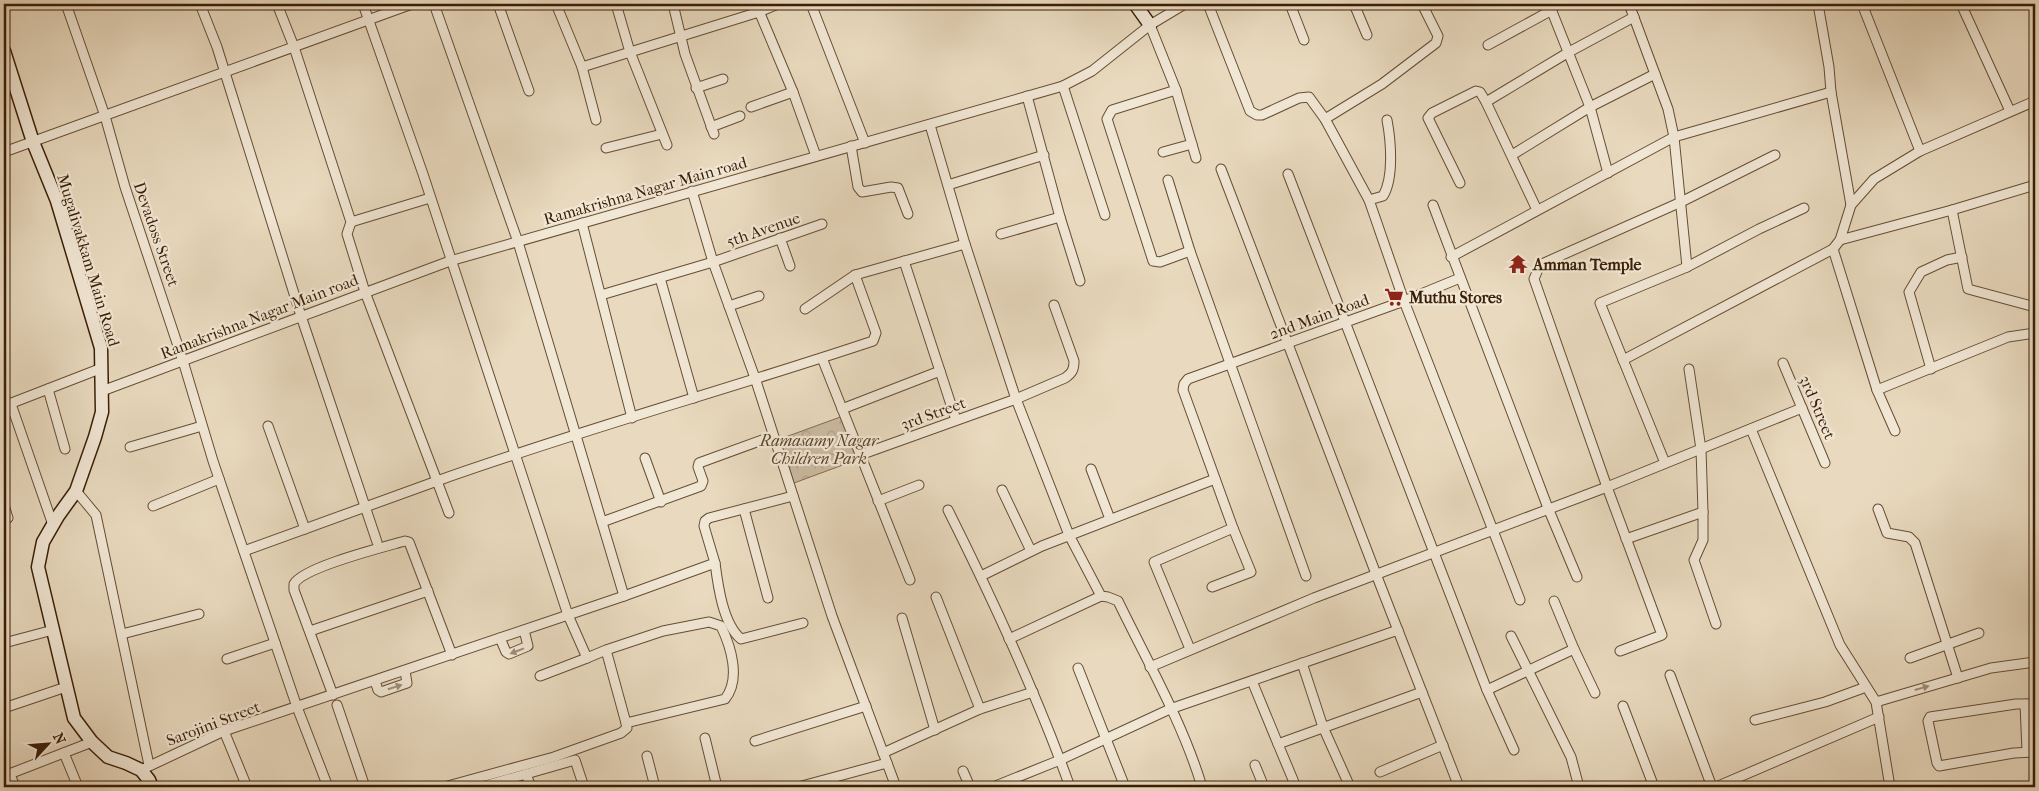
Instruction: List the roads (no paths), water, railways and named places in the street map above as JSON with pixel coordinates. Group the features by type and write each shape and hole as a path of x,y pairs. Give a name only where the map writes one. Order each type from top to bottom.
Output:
{"street":[{"name":"Devadoss Street","path":"66,4 105,116 125,187 183,361 219,479 297,707 328,787"},
{"path":"200,4 225,70 301,316 377,542"},
{"path":"277,4 294,47 351,222 346,234 365,292 449,513"},
{"path":"363,4 430,198 568,615 587,658"},
{"path":"4,152 225,70 412,4"},
{"path":"434,4 518,242 624,596"},
{"path":"498,4 529,91"},
{"path":"556,4 582,67 596,120"},
{"path":"616,4 630,52 666,146"},
{"path":"672,4 696,88 712,131 740,116"},
{"path":"582,67 680,37 757,8 778,4"},
{"path":"811,4 864,143"},
{"path":"1135,4 1150,25 1176,90 1196,158"},
{"name":"Ramakrishna Nagar Main road","path":"102,391 450,261 1063,86 1092,71 1150,25 1185,4"},
{"path":"1208,4 1250,111 1257,115 1262,114 1304,96 1309,97 1325,120 1369,200 1404,301 1520,600"},
{"path":"1290,4 1304,40"},
{"path":"1354,4 1368,35"},
{"path":"1325,120 1382,84 1436,43 1438,36 1422,4"},
{"path":"1629,4 1668,110 1674,137 1687,267"},
{"path":"1818,4 1829,67 1830,92 1851,205"},
{"path":"1862,4 1920,151"},
{"path":"1961,4 2010,111"},
{"path":"1488,45 1551,7 1590,107 1608,173"},
{"path":"757,8 793,92 816,156"},
{"path":"1486,102 1568,52 1634,17"},
{"name":"Mugalivakkam Main Road","path":"4,53 33,142 57,201 98,339 102,368 102,412 76,491 43,542 38,566 74,718 92,742 108,757 145,767"},
{"path":"1512,155 1590,107 1655,74"},
{"path":"696,88 723,79"},
{"path":"1063,86 1105,215"},
{"path":"1176,90 1112,110 1109,112 1107,119 1153,261 1160,262 1190,251"},
{"path":"1460,183 1429,122 1428,116 1476,91 1480,92 1486,102 1537,210"},
{"path":"751,107 793,92"},
{"path":"1451,257 1674,137 1830,92"},
{"path":"1027,96 1060,217 1080,281"},
{"path":"1623,360 1833,249 1840,240 1851,205 1874,178 1920,151 2035,101"},
{"path":"1369,200 1383,196 1387,186 1391,153 1387,120"},
{"path":"930,125 965,244 1016,399 1069,535 1101,596"},
{"path":"606,148 662,134"},
{"path":"1163,152 1192,144"},
{"path":"851,146 858,187 862,192 891,187 898,188 908,214"},
{"path":"948,185 1044,155"},
{"path":"1620,651 1662,635 1607,487 1534,279 1539,267 1544,263 1682,202 1775,155"},
{"path":"1221,169 1459,787"},
{"path":"1288,174 1487,690 1514,750"},
{"path":"1168,180 1190,251 1306,576"},
{"path":"1840,240 1952,210 2035,185"},
{"path":"692,191 713,262 755,378 832,616 896,787"},
{"path":"351,222 430,198"},
{"path":"1432,205 1548,508 1577,577"},
{"path":"1665,463 1600,303 1687,267 1759,229 1804,208"},
{"path":"1952,210 1968,288 2035,307"},
{"path":"1001,234 1060,217"},
{"path":"582,223 632,418"},
{"name":"5th Avenue","path":"601,295 713,262 822,224"},
{"path":"780,238 790,266"},
{"path":"805,309 856,275 965,244"},
{"path":"1833,249 1877,390 1895,431"},
{"path":"1930,370 1909,292 1921,272 1948,260 1962,257"},
{"path":"904,261 956,420"},
{"path":"244,551 515,453 576,436 870,342 875,337 856,275"},
{"path":"660,278 694,398"},
{"name":"2nd Main Road","path":"1215,480 1183,390 1184,384 1188,379 1404,301 1460,278"},
{"path":"729,306 759,296"},
{"name":"3rd Street","path":"860,455 1016,399 1072,374 1074,361 1054,305"},
{"path":"1877,390 2008,337 2035,333"},
{"path":"822,358 910,580"},
{"name":"3rd Street","path":"1783,363 1825,463"},
{"path":"53,525 7,405 102,368"},
{"path":"1690,369 1701,449 1703,512 1703,540 1694,560 1716,624"},
{"path":"842,409 940,371"},
{"path":"48,389 65,448"},
{"path":"1150,667 1376,574 1607,487 1802,408"},
{"path":"130,447 202,426"},
{"path":"268,426 305,529"},
{"path":"1752,429 1840,646 1876,702 1890,787"},
{"path":"602,522 702,485 703,481 698,467 700,463 773,436"},
{"path":"645,458 660,502"},
{"path":"1091,469 1110,520"},
{"path":"152,506 219,479"},
{"path":"981,576 1031,551 1069,535 1215,480 1251,572 1212,587"},
{"path":"878,501 919,485"},
{"path":"1002,490 1031,551"},
{"path":"76,491 96,515 122,634 145,767 152,787"},
{"path":"793,496 709,518 705,521 704,526 715,563 719,592 736,635 741,639 803,622"},
{"path":"4,505 8,518"},
{"path":"744,509 768,598"},
{"path":"1878,509 1886,533 1908,538 1915,543 1958,678"},
{"path":"948,510 981,576 1033,692 1070,787"},
{"path":"1626,539 1703,512"},
{"path":"1190,649 1154,562 1233,528"},
{"path":"333,695 294,590 294,584 302,576 340,560 407,541 452,655"},
{"name":"Sarojini Street","path":"145,767 224,731 375,682 715,563"},
{"path":"310,631 428,591"},
{"path":"1009,640 1101,596 1118,601 1170,709 1202,787"},
{"path":"936,597 980,709"},
{"path":"1554,601 1574,649 1596,693"},
{"path":"122,634 199,614"},
{"path":"902,618 935,730"},
{"path":"540,676 606,650 663,631 709,622 721,626 729,648 734,675 725,699 626,723"},
{"path":"4,643 53,630"},
{"path":"500,638 508,654 528,646 524,630"},
{"path":"993,787 1060,760 1170,709 1398,630"},
{"path":"1910,658 1979,633"},
{"path":"1511,636 1571,757 1579,787"},
{"path":"227,659 275,643"},
{"path":"1487,690 1574,649"},
{"path":"444,787 554,757 621,733 627,728 606,650"},
{"path":"1876,702 1990,668 2035,662"},
{"path":"1302,663 1323,726 1350,787"},
{"path":"1078,668 1125,787"},
{"path":"1670,675 1712,787"},
{"path":"1252,681 1296,787"},
{"path":"4,708 66,687"},
{"path":"1755,720 1825,702 1866,687"},
{"path":"883,753 980,709 1033,692"},
{"path":"1278,744 1323,726 1422,692"},
{"path":"2025,704 2031,752 1939,766 1928,721 1930,717 2025,704 2035,704"},
{"path":"336,705 365,787"},
{"path":"755,741 866,706"},
{"path":"1623,706 1654,787"},
{"path":"1716,787 1879,716"},
{"path":"224,731 247,787"},
{"path":"705,738 717,787"},
{"path":"15,787 7,775 92,742"},
{"path":"1380,772 1443,745"},
{"path":"64,753 78,787"},
{"path":"647,756 655,787"},
{"path":"480,787 575,760 584,787"},
{"path":"798,787 887,763"},
{"path":"1255,765 1264,787"},
{"path":"963,771 970,787"},
{"path":"526,774 530,787"}],"place":[{"name":"Amman Temple","path":"1518,264"},
{"name":"Muthu Stores","path":"1394,297"}],"park label":[{"name":"Ramasamy Nagar Children Park","path":"819,449"}]}
